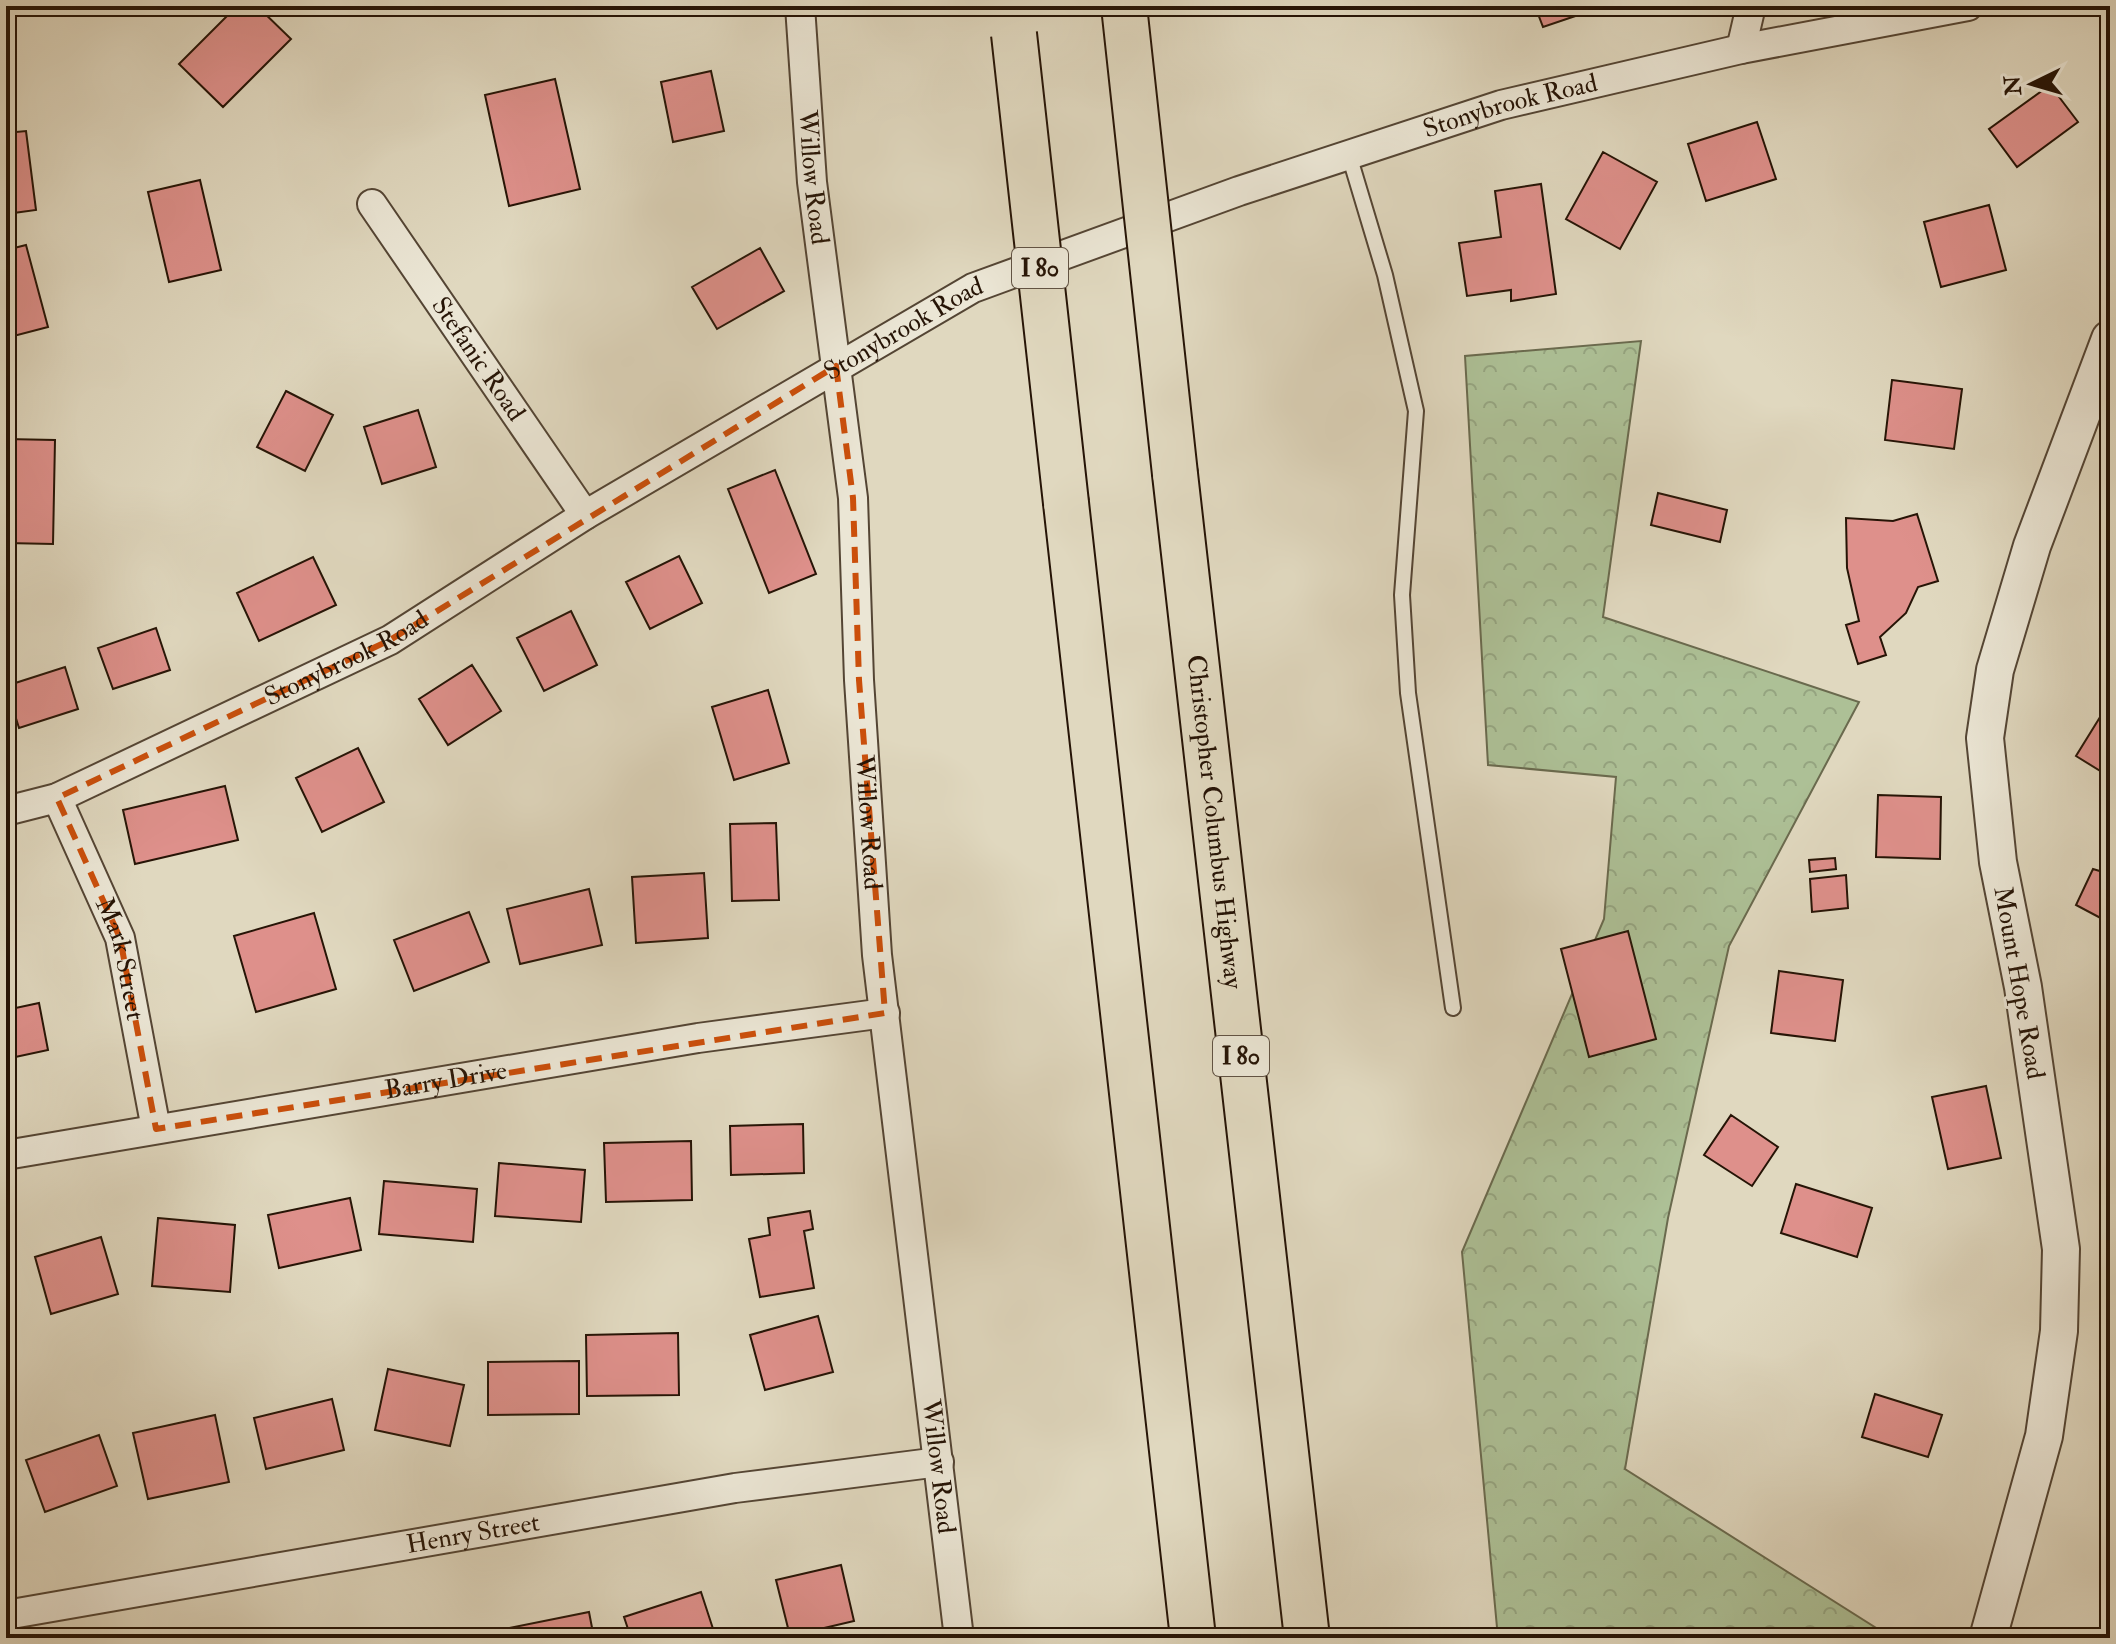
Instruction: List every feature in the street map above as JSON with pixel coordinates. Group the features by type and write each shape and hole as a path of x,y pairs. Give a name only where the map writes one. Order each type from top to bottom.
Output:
{"highway":[{"name":"Christopher Columbus Highway","path":"1124,6 1307,1638"},
{"name":"I 80","path":"1013,20 1193,1638"}],"street":[{"name":"Willow Road","path":"800,6 812,182 853,498 859,680 877,955 959,1638"},
{"path":"1741,49 1751,6"},
{"name":"Stonybrook Road","path":"6,811 57,798 390,640 585,515 973,288 1349,155 1501,105 1741,49 1968,6"},
{"name":"Stefanic Road","path":"372,204 585,515"},
{"name":"Mount Hope Road","path":"1988,1638 2044,1436 2059,1331 2061,1249 2023,987 1998,862 1985,738 1995,670 2032,546 2110,339"},
{"name":"Mark Street","path":"57,798 120,938 156,1129"},
{"name":"Barry Drive","path":"6,1155 698,1038 885,1013"},
{"name":"Henry Street","path":"6,1615 735,1488 939,1462"}],"lane":[{"path":"1349,155 1385,275 1416,411 1402,595 1415,751 1453,1008"}],"highlighted area":[{"path":"836,366 853,498 859,680 885,1013 156,1129 120,938 57,798 390,640"}],"green space":[{"path":"1641,341 1603,617 1859,702 1729,946 1668,1218 1625,1469 1892,1638 1498,1638 1462,1252 1604,919 1616,777 1488,765 1465,356"}],"building":[{"path":"237,6 257,6 291,39 223,107 179,64"},
{"path":"1535,6 1595,6 1596,9 1543,27"},
{"path":"711,71 724,131 673,142 661,82"},
{"path":"555,79 580,189 509,206 485,95"},
{"path":"2050,85 2078,122 2017,167 1989,129"},
{"path":"1757,122 1776,179 1706,201 1688,144"},
{"path":"26,131 36,210 6,214 6,133"},
{"path":"1603,152 1657,182 1620,249 1566,219"},
{"path":"200,180 221,270 169,282 148,192"},
{"path":"1541,184 1556,294 1511,301 1511,290 1467,296 1459,243 1501,237 1495,191"},
{"path":"1989,205 2006,270 1941,287 1924,222"},
{"path":"26,245 48,327 6,338 6,250"},
{"path":"760,248 784,291 717,329 692,287"},
{"path":"1892,380 1962,389 1954,449 1885,440"},
{"path":"286,391 333,415 305,471 257,447"},
{"path":"418,410 436,467 382,484 364,427"},
{"path":"6,439 55,440 53,544 6,543"},
{"path":"775,470 816,574 769,593 728,489"},
{"path":"1658,493 1727,510 1720,542 1651,525"},
{"path":"1917,514 1938,581 1918,587 1906,613 1880,637 1886,655 1858,664 1846,625 1859,621 1847,568 1846,518 1893,521"},
{"path":"679,556 702,603 650,629 626,582"},
{"path":"313,557 336,605 259,641 237,593"},
{"path":"571,611 597,665 544,691 517,638"},
{"path":"156,628 170,670 113,689 98,648"},
{"path":"472,665 501,711 448,745 419,699"},
{"path":"65,667 78,709 19,728 6,686"},
{"path":"768,690 789,763 734,780 712,707"},
{"path":"2110,701 2110,777 2076,756"},
{"path":"358,748 384,802 322,832 296,778"},
{"path":"225,786 238,840 135,864 123,810"},
{"path":"1878,795 1941,797 1940,859 1876,857"},
{"path":"776,823 779,900 732,901 730,824"},
{"path":"2110,856 2110,923 2076,905 2093,869 2103,872"},
{"path":"1835,858 1836,869 1810,872 1809,860"},
{"path":"704,873 708,938 636,943 632,877"},
{"path":"1846,875 1848,908 1812,912 1810,879"},
{"path":"589,889 602,945 520,964 507,909"},
{"path":"469,912 489,962 414,991 394,940"},
{"path":"314,913 336,989 256,1012 234,936"},
{"path":"1628,931 1656,1039 1589,1057 1561,949"},
{"path":"1779,971 1843,980 1835,1041 1771,1033"},
{"path":"39,1003 48,1050 6,1059 6,1010"},
{"path":"1986,1086 2001,1158 1948,1169 1932,1097"},
{"path":"1731,1115 1778,1147 1752,1186 1704,1155"},
{"path":"803,1124 804,1173 731,1175 730,1126"},
{"path":"691,1141 692,1200 606,1202 604,1143"},
{"path":"499,1163 585,1170 581,1222 495,1216"},
{"path":"384,1181 477,1189 473,1242 379,1234"},
{"path":"1796,1184 1872,1208 1857,1257 1781,1233"},
{"path":"350,1198 361,1250 279,1268 268,1215"},
{"path":"810,1211 813,1229 804,1231 814,1288 760,1297 749,1239 770,1235 768,1218"},
{"path":"158,1218 235,1225 230,1292 152,1286"},
{"path":"101,1237 118,1294 51,1314 35,1257"},
{"path":"818,1316 833,1372 765,1390 750,1335"},
{"path":"678,1333 679,1395 587,1396 586,1335"},
{"path":"579,1361 579,1414 488,1415 488,1362"},
{"path":"388,1369 464,1385 450,1446 375,1430"},
{"path":"1875,1394 1942,1415 1928,1457 1862,1437"},
{"path":"332,1399 344,1450 266,1469 254,1418"},
{"path":"215,1415 229,1482 148,1499 133,1433"},
{"path":"99,1435 117,1486 45,1512 26,1460"},
{"path":"841,1565 854,1621 790,1636 776,1580"},
{"path":"701,1592 716,1638 631,1638 624,1617"},
{"path":"589,1612 594,1638 505,1638 504,1629"}]}
